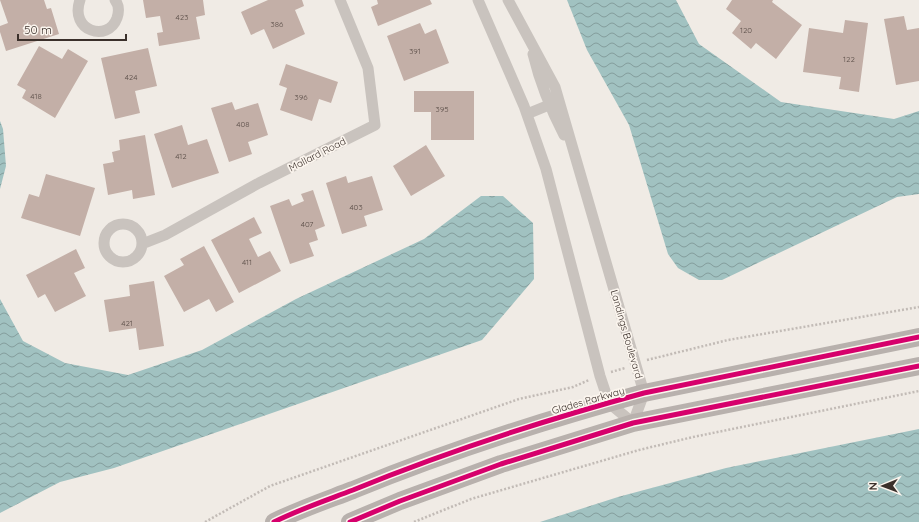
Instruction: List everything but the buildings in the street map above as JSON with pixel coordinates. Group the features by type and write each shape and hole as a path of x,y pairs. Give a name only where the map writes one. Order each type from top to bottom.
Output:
{"main road":[{"name":"Glades Parkway","path":"274,522 386,477 493,438 609,403 644,393 919,337"},
{"path":"350,522 400,501 501,464 632,423 919,366"}],"street":[{"path":"80,0 78,12 79,19 87,28 93,31 100,31 112,27 116,22 118,9 115,0"},
{"name":"Mallard Road","path":"142,244 165,235 259,184 375,125 368,68 340,0"},
{"path":"478,0 527,114 546,169 600,376 609,403 632,423 644,393"},
{"name":"Landings Boulevard","path":"508,0 555,87 644,393"},
{"path":"529,39 538,76 549,105 578,162"},
{"path":"527,114 549,105"}],"path":[{"path":"205,522 270,486 519,399 573,387 600,376 655,358 728,340 919,307"},
{"path":"414,522 471,499 640,450 693,437 919,391"}],"water":[{"path":"567,0 676,0 699,44 781,102 894,119 919,111 919,194 897,197 722,280 699,280 678,268 668,254 629,125 587,50"},
{"path":"0,121 3,129 6,166 0,189"},
{"path":"481,196 503,196 533,223 534,279 482,340 114,468 60,482 0,513 0,299 23,341 65,363 128,375 202,350 296,299 424,239"},
{"path":"919,429 919,522 540,522 618,497 726,468"}],"cycle path":[{"path":"274,522 314,505 461,449 533,425 607,403 644,393 919,337"},
{"path":"350,522 400,501 501,464 633,423 919,366"}]}
